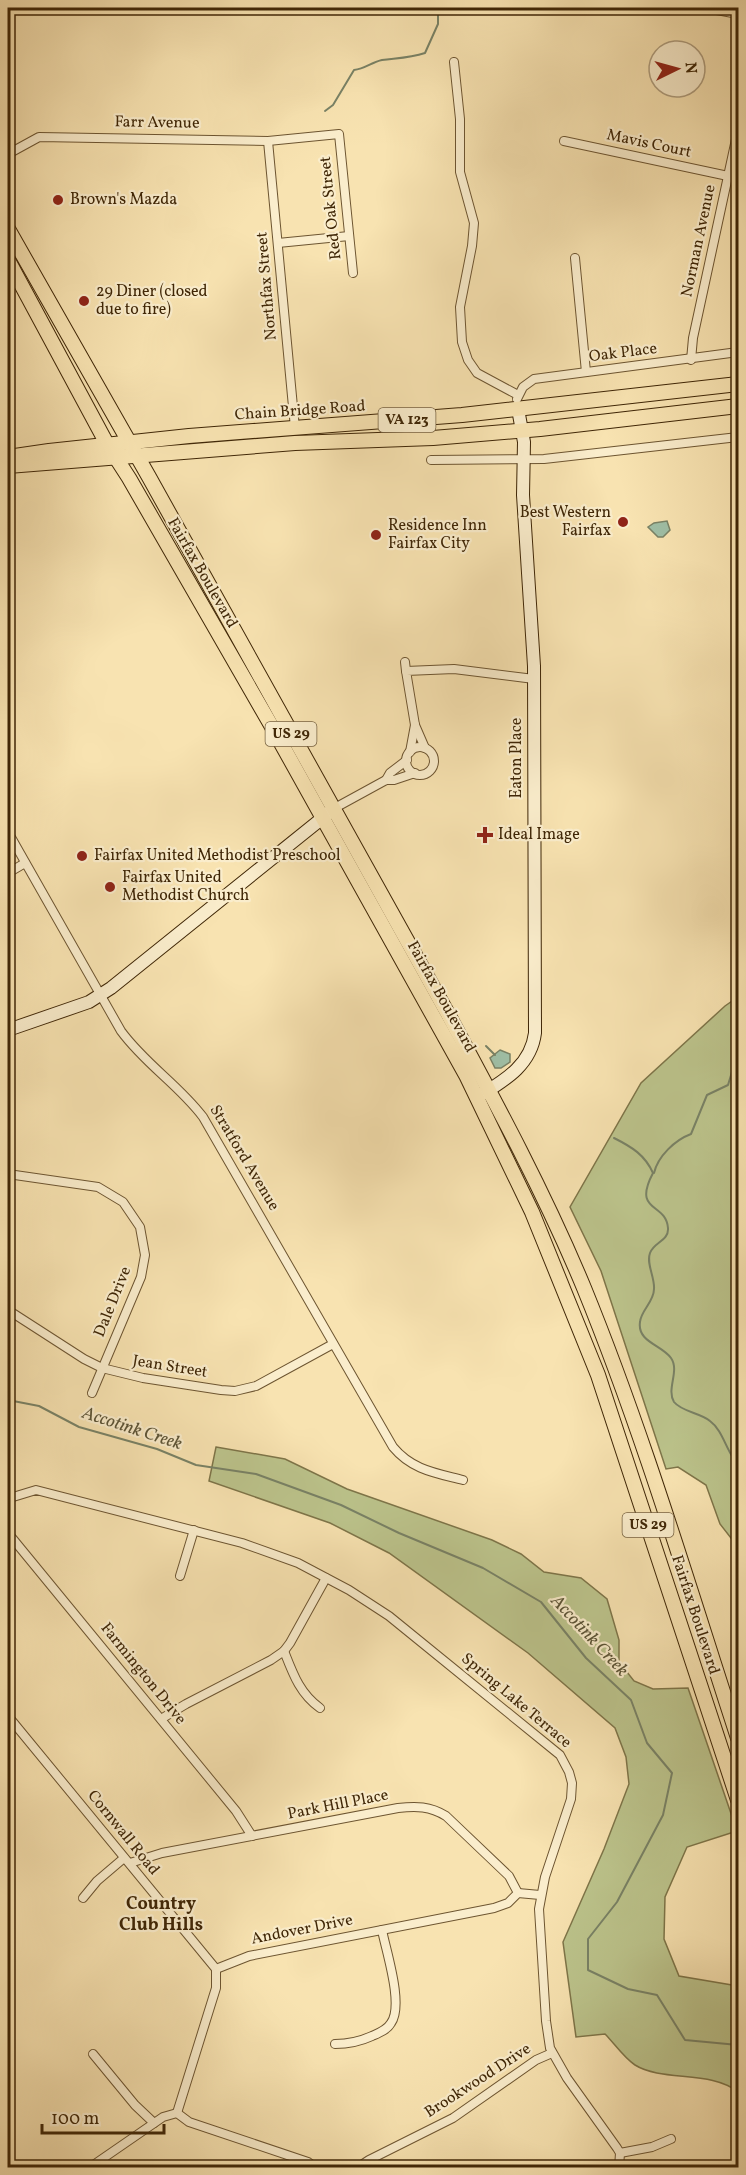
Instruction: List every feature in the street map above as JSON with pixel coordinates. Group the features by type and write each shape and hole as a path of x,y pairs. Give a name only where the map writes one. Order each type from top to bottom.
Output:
{"main road":[{"name":"Fairfax Boulevard","path":"8,229 490,1089 553,1217 609,1351 738,1738"},
{"name":"Fairfax Boulevard","path":"8,260 107,444 173,554 477,1097 536,1222 587,1347 616,1428 738,1800"},
{"name":"Chain Bridge Road","path":"8,466 115,457 132,449 295,428 426,419 518,402 738,384"},
{"name":"Chain Bridge Road","path":"8,457 107,444 132,449 428,439 738,406"},
{"path":"295,428 312,436 405,432 428,439"}],"street":[{"path":"706,8 738,14"},
{"path":"454,62 460,119 460,172 474,223 472,246 459,307 462,342 468,360 477,373 518,402"},
{"name":"Norman Avenue","path":"691,360 693,338 738,130"},
{"name":"Red Oak Street","path":"309,137 339,134 353,273"},
{"name":"Farr Avenue","path":"8,154 39,137 268,141 309,137"},
{"name":"Northfax Street","path":"268,141 295,428"},
{"name":"Mavis Court","path":"564,141 728,176"},
{"path":"278,243 349,236"},
{"path":"575,258 586,372"},
{"name":"Oak Place","path":"518,402 526,384 534,379 738,352"},
{"name":"Eaton Place","path":"477,1097 504,1081 518,1068 529,1053 534,1038 534,679 523,495 524,458 518,402"},
{"path":"431,460 547,458 738,437"},
{"path":"8,1030 89,1002 101,995 333,809 386,780 394,780 415,773 424,774 433,766 432,753 425,748 415,725 406,666 454,669 534,679"},
{"path":"415,725 408,756 409,767 415,773"},
{"path":"386,780 390,773 416,748 425,748"},
{"name":"Stratford Avenue","path":"8,832 121,1031 132,1047 185,1095 203,1117 333,1344 400,1455 422,1470 463,1480"},
{"path":"8,873 25,863"},
{"name":"Dale Drive","path":"8,1174 98,1187 123,1202 136,1218 145,1246 144,1266 92,1393"},
{"name":"Jean Street","path":"8,1310 102,1368 143,1378 235,1391 256,1386 333,1344"},
{"name":"Spring Lake Terrace","path":"8,1502 13,1497 36,1490 266,1550 298,1563 349,1590 389,1616 560,1755 569,1772 572,1799 540,1895 538,1920 546,2021 552,2053 620,2153"},
{"path":"180,1576 194,1530"},
{"name":"Farmington Drive","path":"8,1533 236,1811 252,1836"},
{"path":"161,1719 284,1651 326,1578"},
{"path":"284,1651 302,1692 320,1708"},
{"name":"Cornwall Road","path":"8,1716 216,1970"},
{"name":"Park Hill Place","path":"83,1898 97,1881 127,1861 414,1806 430,1808 446,1816 509,1876 518,1893"},
{"path":"518,1893 540,1895"},
{"name":"Andover Drive","path":"216,1970 249,1956 494,1908 508,1903 518,1893"},
{"path":"335,2044 352,2044 361,2041 387,2027 394,2017 396,2002 382,1930"},
{"path":"177,2113 216,1988 216,1970"},
{"name":"Brookwood Drive","path":"357,2168 453,2118 536,2060 552,2053"},
{"path":"93,2054 135,2105 154,2123"},
{"path":"88,2168 163,2117 177,2113"},
{"path":"177,2113 189,2122 308,2162 316,2168"},
{"path":"619,2168 620,2153 652,2147 671,2139"}],"shaded area":[{"path":"667,521 670,530 663,537 658,537 648,527 654,523"},
{"path":"738,997 738,1547 720,1524 706,1485 678,1467 666,1469 601,1271 570,1207 641,1083 725,1006"},
{"path":"500,1050 510,1054 510,1062 501,1068 495,1068 490,1058"},
{"path":"216,1447 285,1459 347,1489 492,1540 521,1554 544,1572 581,1578 607,1599 619,1640 619,1662 634,1681 653,1689 688,1688 737,1831 687,1847 665,1897 664,1939 679,1976 738,1988 738,2092 715,2081 646,2070 631,2062 605,2034 576,2037 563,1942 604,1849 629,1784 626,1757 615,1728 528,1653 389,1553 330,1523 209,1481"}],"waterway":[{"path":"325,111 333,105 354,70 382,60 425,53 438,24 438,8"},
{"path":"486,1046 495,1055"},
{"path":"654,1173 668,1149 691,1134 707,1095 728,1085 738,1059"},
{"path":"614,1138 637,1152 650,1167 653,1173 646,1195 652,1206 662,1214 668,1228 664,1239 650,1253 653,1294 641,1318 640,1329 646,1339 671,1358 674,1369 671,1391 674,1402 714,1424 732,1456 738,1456"},
{"name":"Accotink Creek","path":"8,1400 39,1406 79,1427 157,1449 196,1465 256,1474 341,1505 399,1533 483,1568 541,1602 586,1658 631,1700 647,1743 672,1773 663,1815 617,1902 588,1939 588,1970 628,1989 657,1995 685,2040 738,2045"}],"place":[{"name":"Brown's Mazda","path":"58,200"},
{"name":"29 Diner (closed due to fire)","path":"84,301"},
{"name":"Best Western Fairfax","path":"623,522"},
{"name":"Residence Inn Fairfax City","path":"376,535"},
{"name":"Ideal Image","path":"485,835"},
{"name":"Fairfax United Methodist Preschool","path":"82,856"},
{"name":"Fairfax United Methodist Church","path":"110,887"}],"district":[{"name":"Country Club Hills","path":"161,1914"}]}
